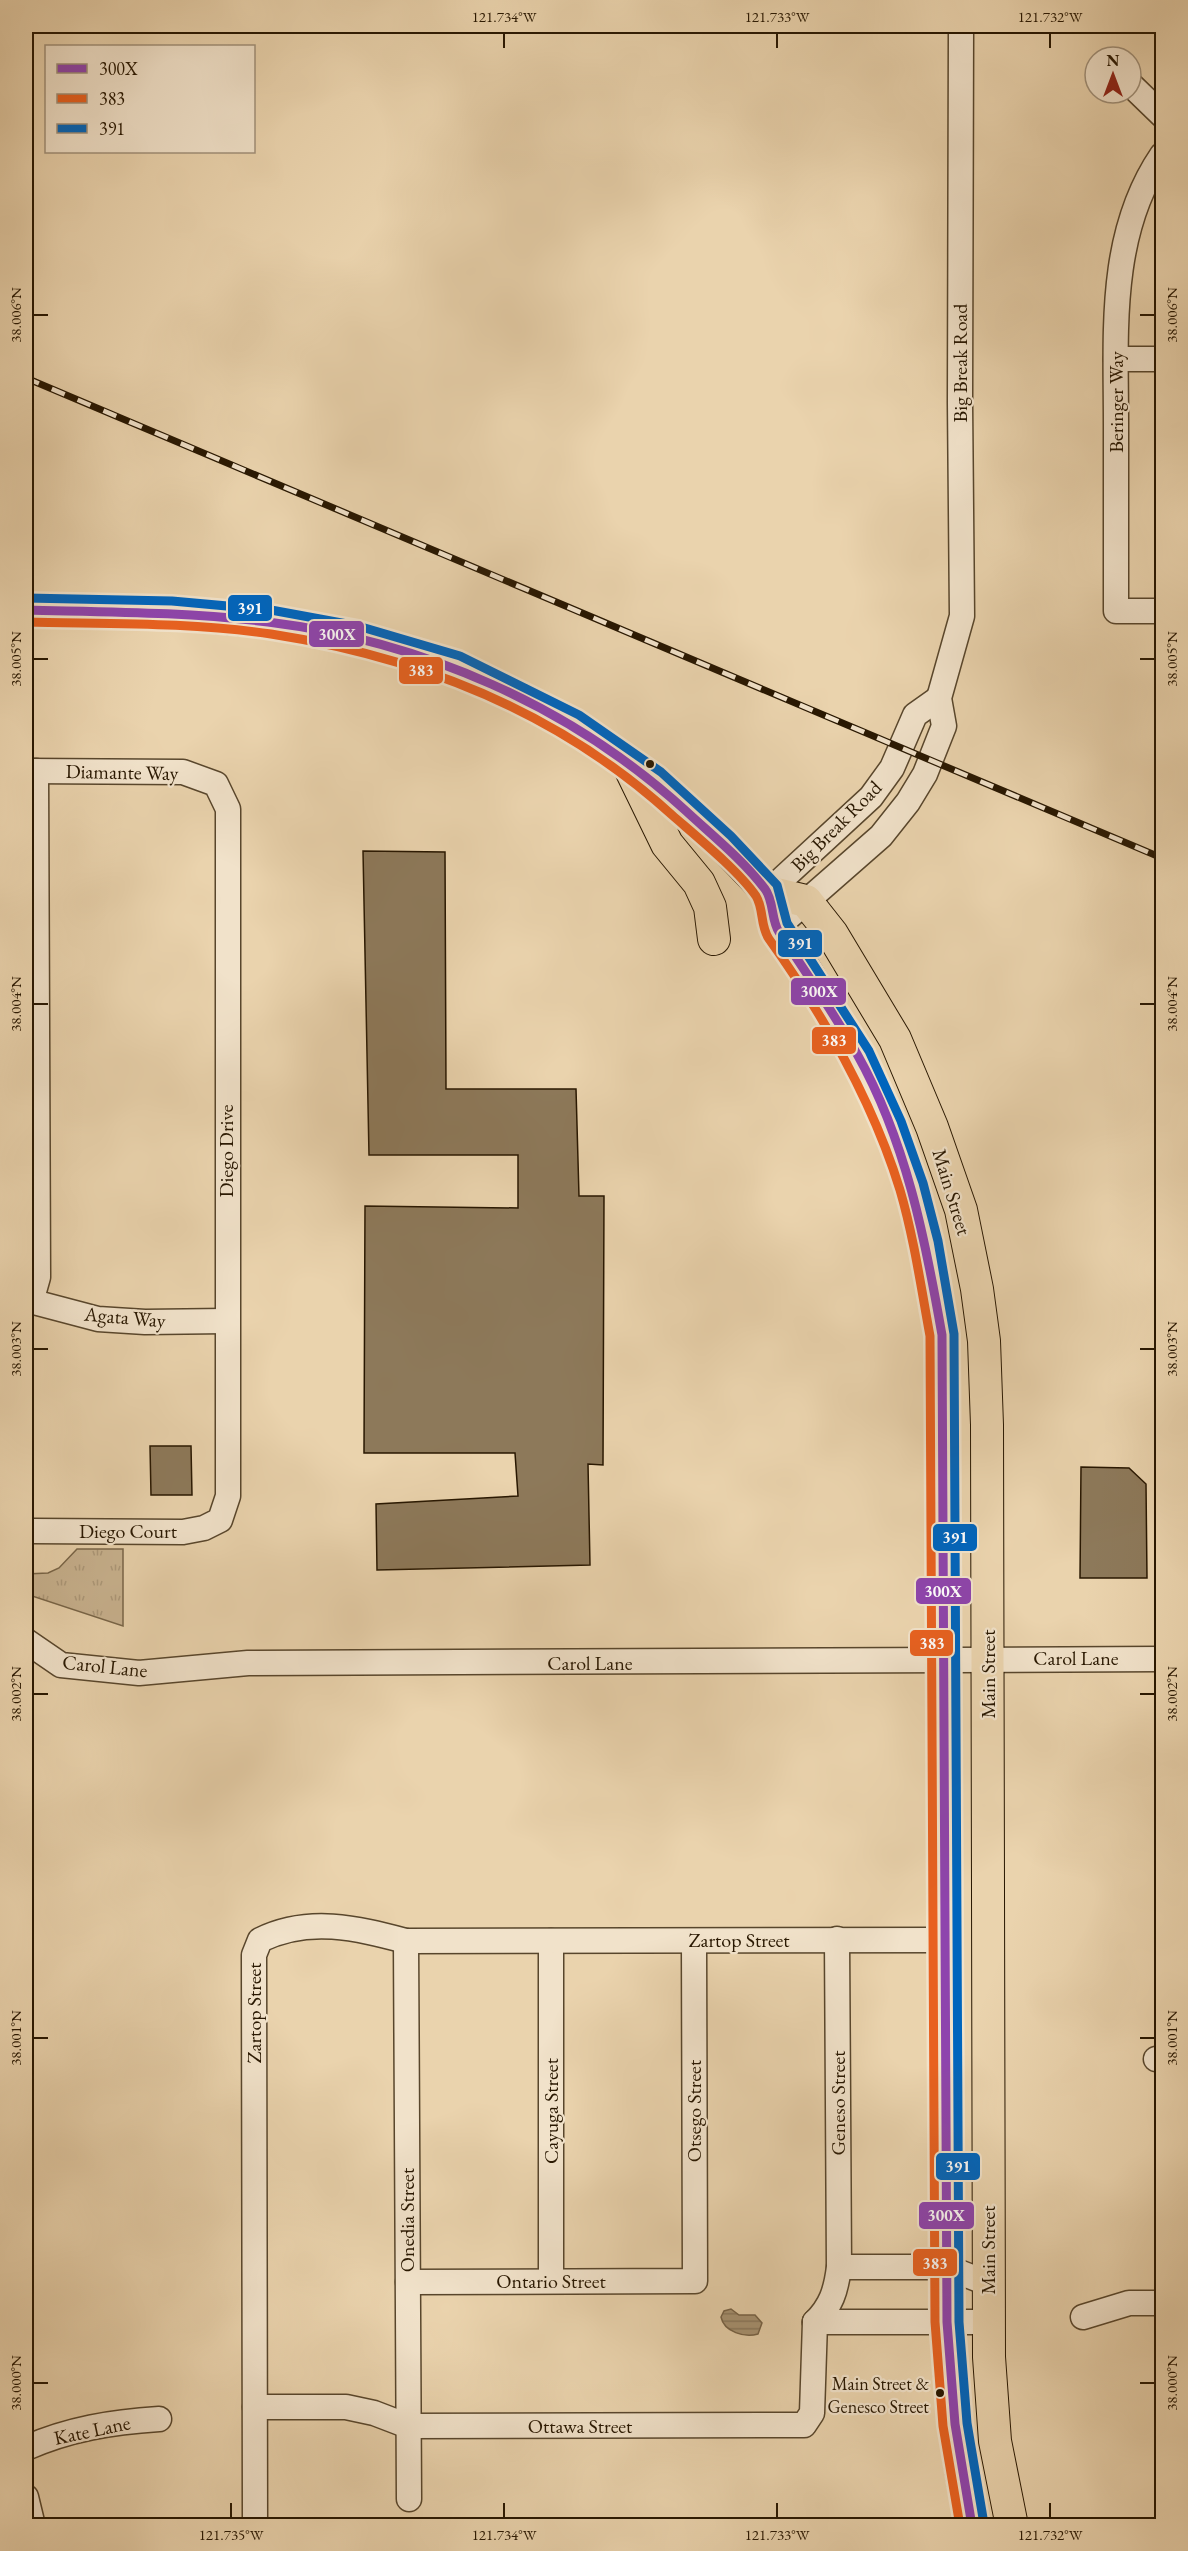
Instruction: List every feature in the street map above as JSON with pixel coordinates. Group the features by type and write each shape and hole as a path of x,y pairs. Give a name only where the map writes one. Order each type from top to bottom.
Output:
{"main road":[{"path":"26,610 171,613 270,622 355,638 455,667 573,725 654,782 723,845 768,892 806,901"},
{"path":"627,761 667,844 699,883 710,907 714,939"},
{"name":"Main Street","path":"768,892 776,928 797,957 858,1056 890,1125 911,1186 926,1243 942,1335 946,2322 948,2375 959,2466 972,2526"},
{"name":"Main Street","path":"806,901 832,934 895,1039 932,1127 961,1210 977,1289 984,1341 988,1659 987,2283 995,2442 1012,2526"}],"street":[{"name":"Big Break Road","path":"776,928 881,836 925,774 944,726 939,698 962,616 960,403 962,26"},
{"path":"1143,97 1162,115"},
{"name":"Beringer Way","path":"1162,155 1153,168 1132,215 1119,270 1116,359 1116,610 1162,611"},
{"path":"1116,359 1162,359"},
{"name":"Big Break Road","path":"768,892 871,797 892,768 915,715 939,698"},
{"path":"28,1301 38,1277 30,958 31,771"},
{"name":"Diamante Way","path":"31,771 183,771 216,784"},
{"name":"Diego Drive","path":"216,784 228,809 226,1321 228,1496 220,1520"},
{"name":"Agata Way","path":"28,1301 98,1319 146,1322 226,1321"},
{"name":"Diego Court","path":"33,1531 183,1532 204,1528 220,1520"},
{"name":"Carol Lane","path":"26,1641 61,1665 139,1673 248,1663 1162,1659"},
{"name":"Zartop Street","path":"255,2526 254,1955 260,1940 276,1932 318,1924 353,1927 406,1941 946,1940"},
{"name":"Geneso Street","path":"814,2322 827,2310 836,2290 839,2267 837,1939"},
{"name":"Onedia Street","path":"406,1941 409,2499"},
{"name":"Cayuga Street","path":"550,1941 551,2281"},
{"name":"Otsego Street","path":"694,1941 694,2281"},
{"path":"839,2267 946,2267 987,2283"},
{"name":"Ontario Street","path":"408,2282 694,2281"},
{"path":"1083,2317 1129,2303 1162,2303"},
{"path":"814,2322 988,2322"},
{"name":"Ottawa Street","path":"255,2407 346,2407 374,2413 408,2426 804,2425 812,2413 814,2322"},
{"name":"Kate Lane","path":"26,2448 79,2429 102,2424 159,2420"},
{"path":"26,2497 33,2526"}],"green space":[{"path":"77,1549 123,1549 123,1626 26,1594 26,1574 48,1573 59,1568"}],"shaded area":[{"path":"731,2309 739,2315 755,2315 762,2323 758,2334 736,2333 726,2327 721,2317 724,2311"}],"building":[{"path":"363,851 445,852 446,1089 576,1089 579,1196 604,1196 603,1465 588,1464 590,1565 377,1570 376,1504 518,1496 515,1453 364,1453 365,1206 518,1208 518,1155 369,1155"},
{"path":"150,1446 191,1446 192,1495 151,1495"},
{"path":"1081,1467 1129,1468 1146,1484 1147,1578 1080,1578"}],"railway":[{"path":"26,378 1162,858"}],"transit line":[{"name":"391","path":"26,598 172,601 271,610 358,626 460,656 579,715 661,772 731,836 777,885 787,923 869,1051 901,1121 923,1183 938,1241 954,1334 959,2322 967,2423 984,2524"},
{"name":"300X","path":"26,610 208,616 325,631 438,662 492,684 544,710 594,740 641,774 717,839 756,878 768,894 779,932 838,1023 874,1087 889,1121 912,1191 942,1335 947,2322 955,2424 972,2526"},
{"name":"383","path":"26,622 210,627 271,634 326,644 434,674 535,719 583,747 629,779 717,854 748,886 760,906 766,934 809,998 861,1091 889,1156 900,1190 913,1244 930,1336 935,2322 943,2426 960,2526"}],"place":[{"name":"Main Street & Genesco Street","path":"940,2393"}]}
